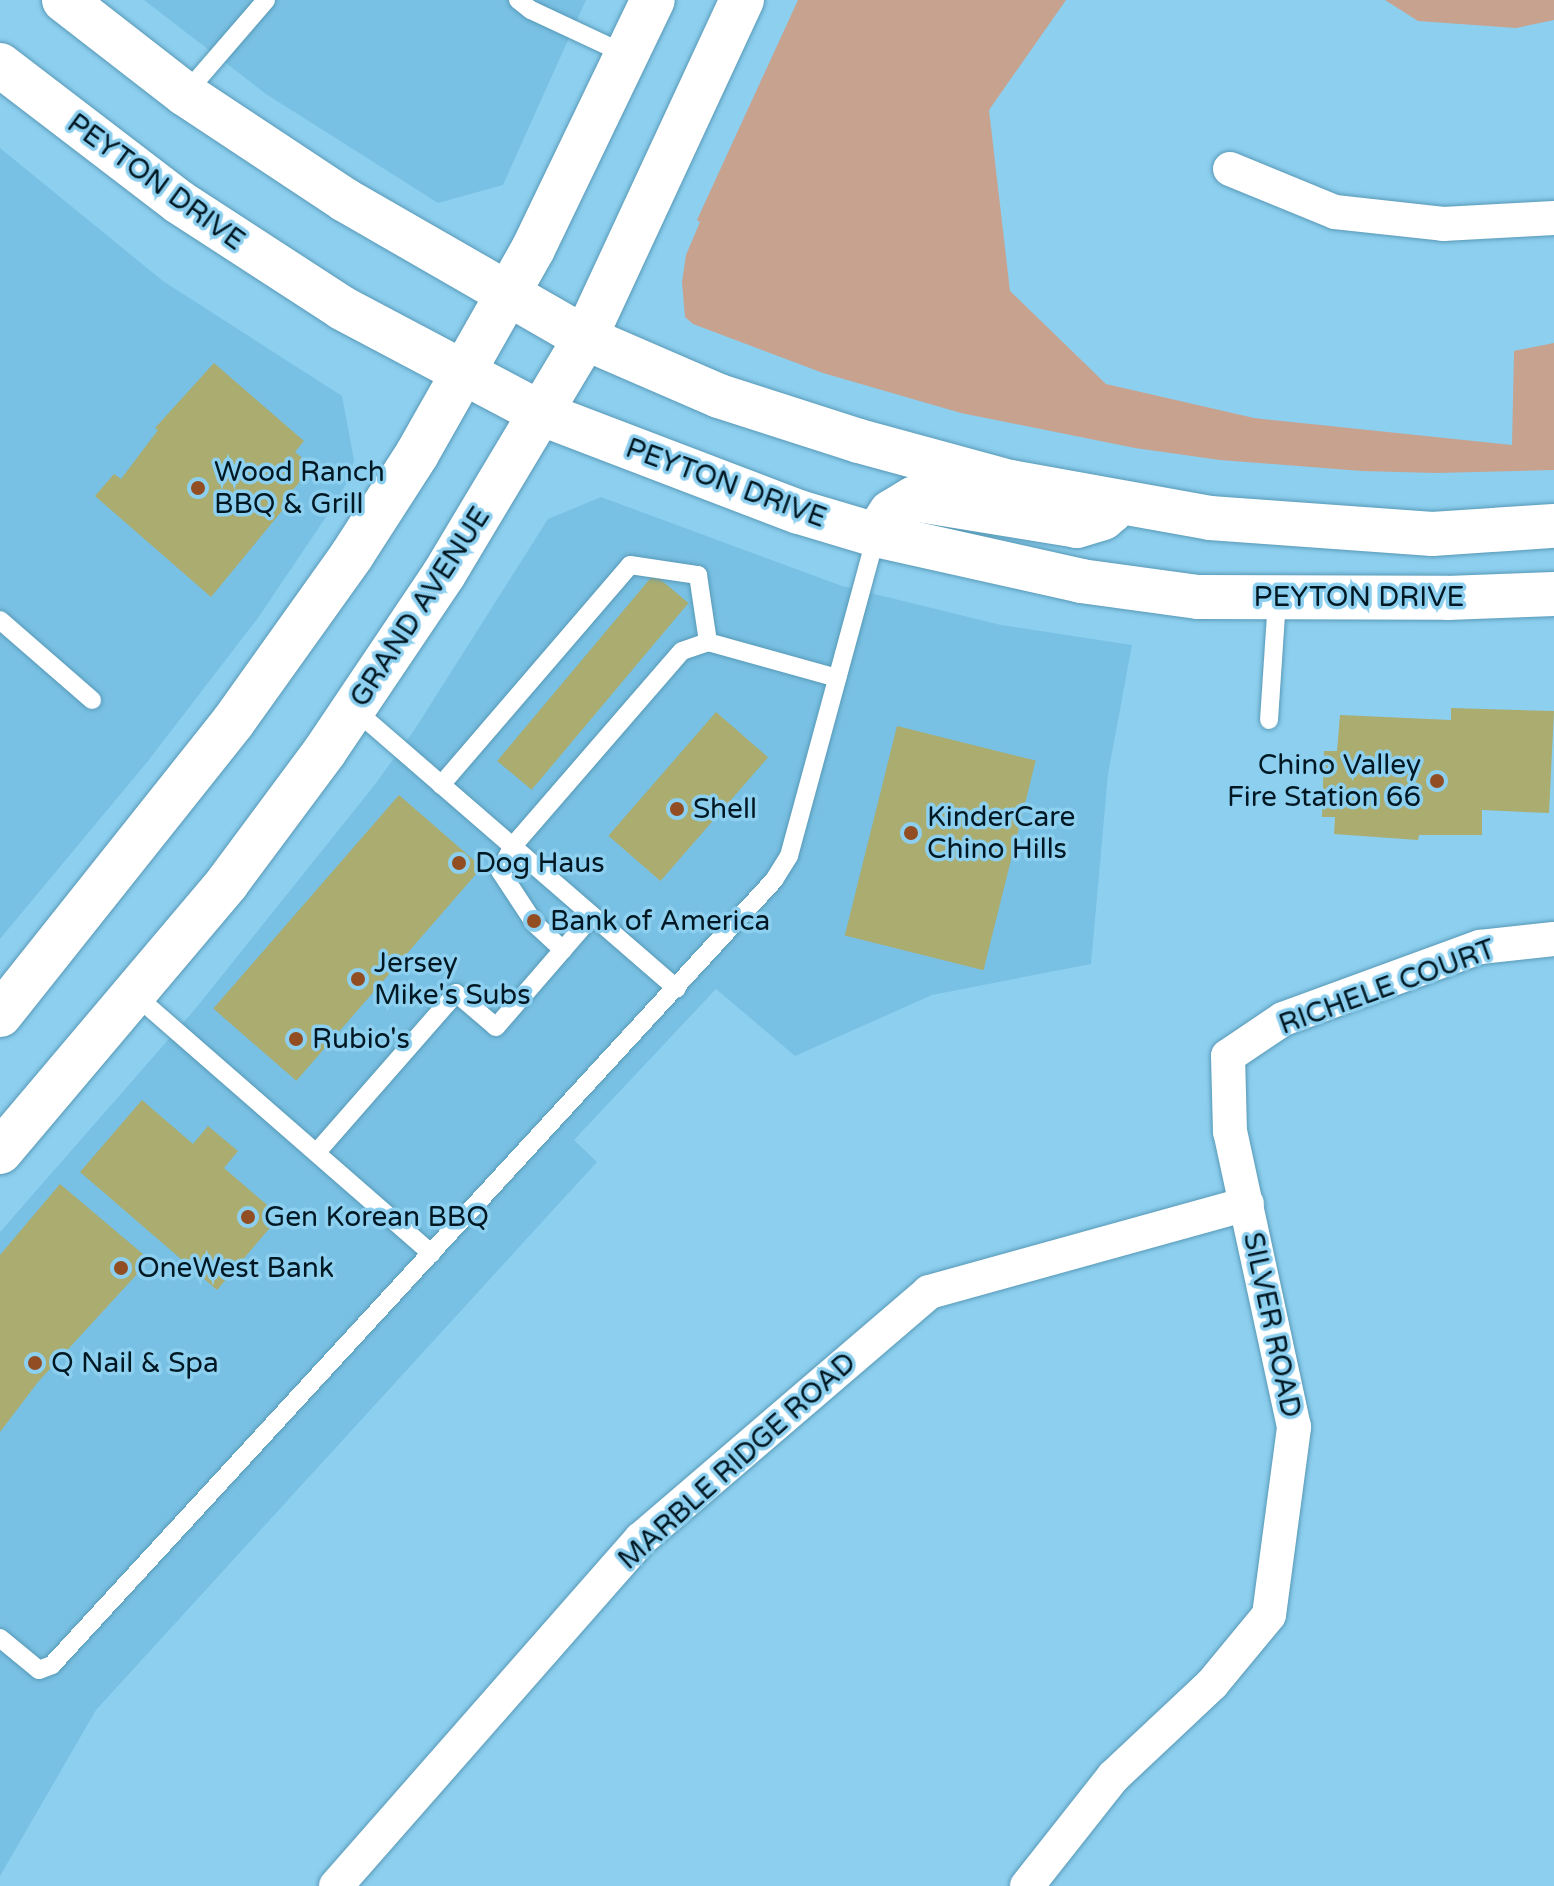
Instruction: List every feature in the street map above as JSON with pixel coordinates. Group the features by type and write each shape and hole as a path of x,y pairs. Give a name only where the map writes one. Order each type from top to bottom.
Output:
{"main road":[{"path":"64,0 185,94 313,180 585,338 719,396 859,441 1010,482 1210,518 1432,534 1554,526"},
{"path":"0,1015 224,734 295,639 409,465 533,249 653,0"},
{"name":"GRAND AVENUE","path":"0,1152 227,883 354,709 444,574 585,338 742,0"},
{"name":"PEYTON DRIVE","path":"0,65 113,154 217,228 342,308 542,414 799,512 876,535 1081,581 1198,597 1447,598 1554,594"},
{"path":"876,535 891,512 913,499 1077,526 1103,518 1111,511 1111,501"}],"street":[{"path":"1230,169 1335,212 1443,224 1554,218"},
{"name":"RICHELE COURT","path":"1228,1056 1283,1019 1480,947 1554,939"},
{"name":"SILVER ROAD","path":"1027,1886 1113,1777 1212,1684 1269,1615 1294,1427 1230,1132 1228,1056"},
{"name":"MARBLE RIDGE ROAD","path":"336,1886 641,1539 929,1292 1247,1204"}],"lane":[{"path":"185,94 266,0"},
{"path":"518,0 531,10 627,55"},
{"path":"0,1638 39,1670 52,1665 774,880 789,856 876,535"},
{"path":"441,785 630,565 698,575 708,642"},
{"path":"1269,720 1277,598"},
{"path":"0,620 92,700"},
{"path":"563,950 535,924 500,871 512,847 682,651 708,642 837,678"},
{"path":"354,709 677,989"},
{"path":"317,1152 456,993 496,1027 592,916"},
{"path":"134,994 432,1254"}],"shaded area":[{"path":"144,0 586,0 503,185 438,203 266,94"},
{"path":"798,0 1066,0 989,110 1010,291 1106,384 1254,418 1512,445 1514,351 1554,343 1554,470 1362,471 1220,460 1135,448 961,413 823,373 693,324 685,317 682,282 686,255 700,222 697,220"},
{"path":"1385,0 1554,0 1554,20 1516,28 1418,21"},
{"path":"0,148 163,281 342,396 354,460 349,479 330,511 258,618 148,761 0,939"},
{"path":"601,497 842,586 1001,625 1132,645 1108,774 1091,964 932,995 795,1056 716,989 574,1140 597,1162 96,1710 0,1876 0,1232 196,1008 373,787 413,732 548,519"}],"building":[{"name":"Wood Ranch BBQ & Grill","path":"214,363 304,441 295,452 313,467 282,502 286,506 211,597 95,496 114,474 121,479 158,430 155,428"},
{"path":"654,574 688,603 532,790 497,761"},
{"name":"Chino Valley Fire Station 66","path":"1451,708 1554,711 1549,813 1482,810 1482,835 1419,835 1418,840 1334,834 1335,817 1322,817 1324,751 1337,751 1340,715 1451,720"},
{"name":"Shell","path":"716,712 768,757 660,881 608,836"},
{"path":"897,726 1036,761 983,970 845,936"},
{"path":"399,795 482,867 296,1081 213,1009"},
{"path":"142,1100 193,1144 208,1126 238,1151 224,1168 280,1216 217,1290 80,1172"},
{"path":"60,1184 150,1260 38,1382 0,1432 0,1255"}],"place":[{"name":"Wood Ranch BBQ & Grill","path":"198,488"},
{"name":"Chino Valley Fire Station 66","path":"1437,781"},
{"name":"Shell","path":"677,809"},
{"name":"KinderCare Chino Hills","path":"911,833"},
{"name":"Dog Haus","path":"459,863"},
{"name":"Bank of America","path":"534,921"},
{"name":"Jersey Mike's Subs","path":"358,979"},
{"name":"Rubio's","path":"296,1039"},
{"name":"Gen Korean BBQ","path":"248,1217"},
{"name":"OneWest Bank","path":"121,1268"},
{"name":"Q Nail & Spa","path":"35,1363"}]}
